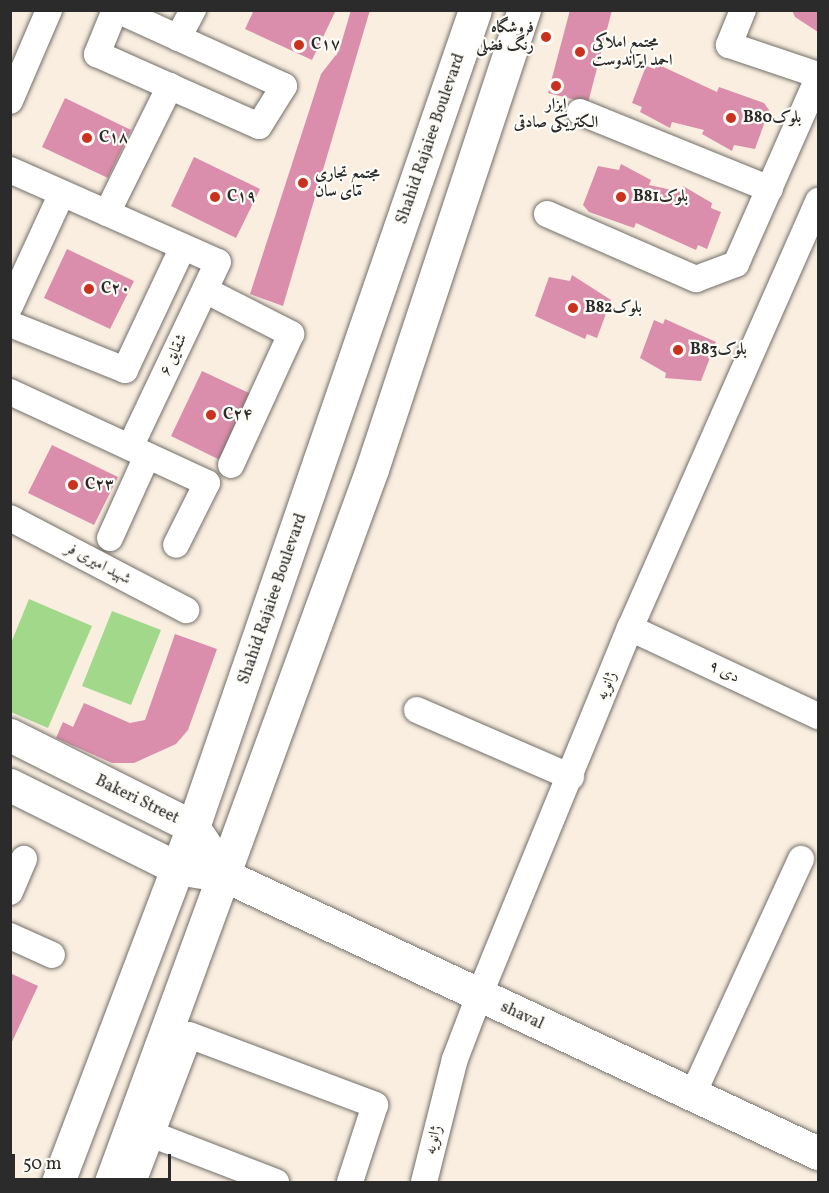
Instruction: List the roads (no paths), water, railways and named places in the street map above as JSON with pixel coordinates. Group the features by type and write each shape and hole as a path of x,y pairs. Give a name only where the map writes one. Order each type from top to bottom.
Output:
{"main road":[{"name":"Shahid Rajaiee Boulevard","path":"58,1182 193,827 475,10"},
{"path":"111,1182 226,876 372,469 524,10"},
{"name":"Bakeri Street","path":"10,735 193,827 226,876"},
{"path":"10,785 177,868 226,876"},
{"name":"shaval","path":"226,876 692,1096 819,1153"}],"street":[{"path":"10,101 49,10"},
{"path":"116,10 178,39 284,86 259,126 97,54 116,10"},
{"path":"178,39 193,10"},
{"path":"547,214 696,279 736,264 819,77 729,45 743,10"},
{"path":"107,213 170,86"},
{"path":"580,112 770,189"},
{"path":"10,170 183,247 125,370 10,324"},
{"path":"10,306 62,193"},
{"name":"ژانویه","path":"424,1182 454,1059 479,996 571,777 630,628 819,201"},
{"name":"شقایق ۶","path":"110,538 139,452 218,262 183,247"},
{"path":"205,290 291,334 231,465"},
{"path":"10,392 207,483 176,545"},
{"name":"شهید امیری فر","path":"10,518 186,610"},
{"name":"۹ دی","path":"630,628 819,716"},
{"path":"417,710 571,777"},
{"path":"10,892 24,859"},
{"path":"692,1096 801,860"},
{"path":"10,936 52,956"},
{"path":"133,1182 189,1035 375,1105 350,1182"},
{"path":"151,1134 276,1182"}],"place":[{"name":"فروشگاه رنگ فضلی","path":"546,37"},
{"name":"C۱۷","path":"299,45"},
{"name":"مجتمع املاکی احمد ایراندوست","path":"580,52"},
{"name":"ابزار الکتریکی صادقی","path":"556,86"},
{"name":"B80بلوک","path":"731,118"},
{"name":"C۱۸","path":"87,138"},
{"name":"مجتمع تجاری مای سان","path":"303,183"},
{"name":"C۱۹","path":"215,197"},
{"name":"B81بلوک","path":"621,197"},
{"name":"C۲۰","path":"89,289"},
{"name":"B82بلوک","path":"573,308"},
{"name":"B83بلوک","path":"678,350"},
{"name":"C۲۴","path":"211,415"},
{"name":"C۲۳","path":"73,485"}]}
